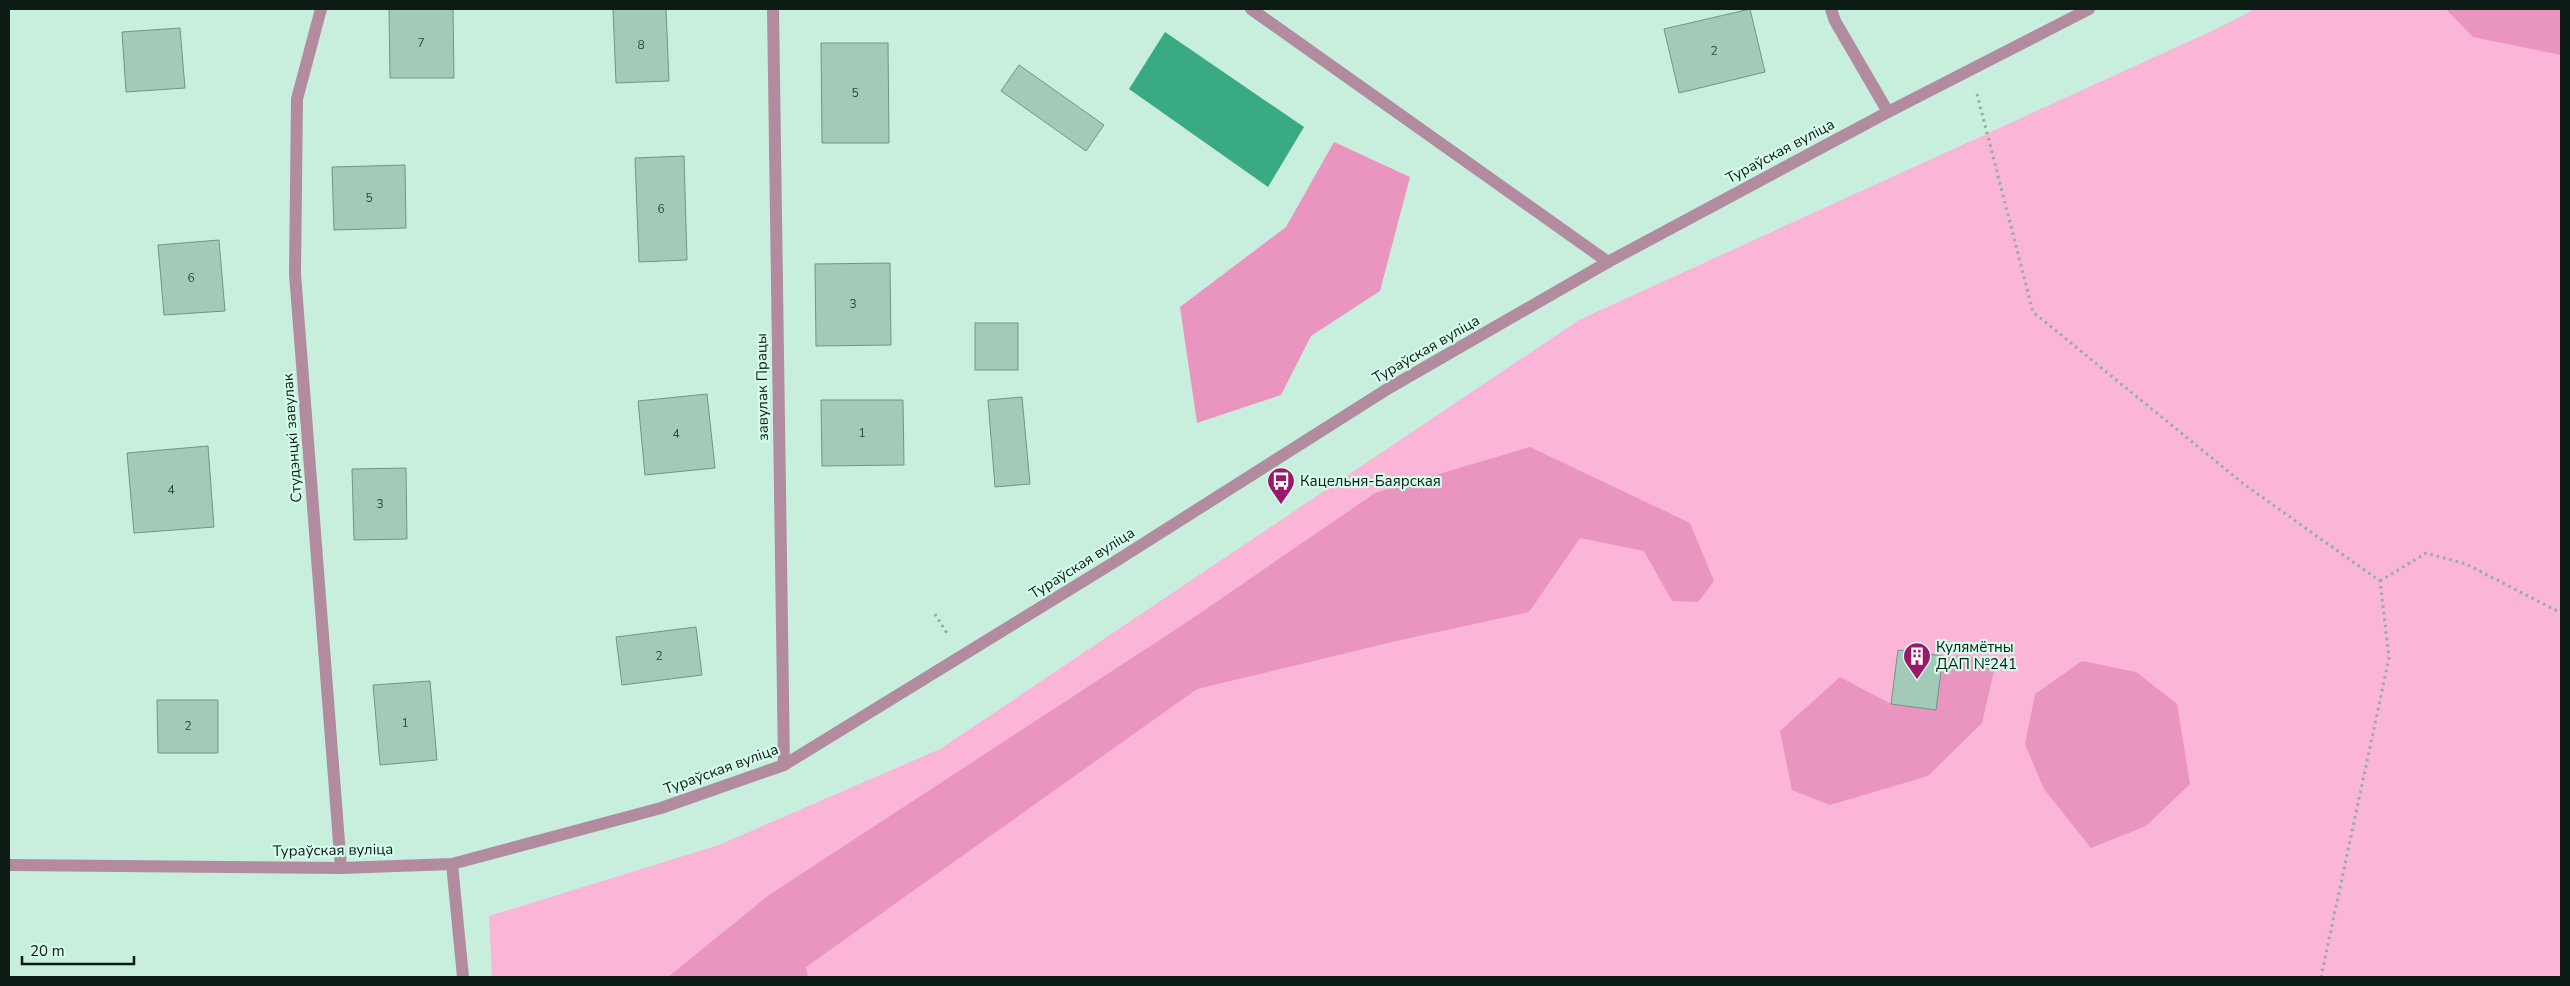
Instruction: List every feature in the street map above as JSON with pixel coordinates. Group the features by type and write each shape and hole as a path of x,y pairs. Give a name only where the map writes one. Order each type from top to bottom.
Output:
{"street":[{"name":"Студэнцкі завулак","path":"322,9 297,99 295,274 341,868"},
{"name":"завулак Працы","path":"773,9 784,764"},
{"path":"1251,9 1608,262"},
{"path":"1831,9 1835,21 1888,112"},
{"name":"Тураўская вуліца","path":"9,864 341,868 452,864 661,808 784,764 1108,566 1389,388 1608,262 1888,112 2089,9"},
{"path":"452,864 463,977"}],"path":[{"path":"1971,69 2033,312 2245,485 2380,580 2389,658 2321,977"},
{"path":"2380,580 2426,553 2466,564 2561,613"}],"shaded area":[{"path":"2255,9 2561,9 2561,977 492,977 489,916 719,845 940,749 1579,320 2214,30"},
{"path":"2446,9 2561,9 2561,55 2473,37"},
{"path":"1165,32 1304,127 1268,187 1129,89"},
{"path":"1334,142 1410,177 1380,291 1311,336 1281,395 1197,423 1180,307 1286,227"},
{"path":"1530,447 1690,523 1714,581 1698,602 1672,601 1644,551 1580,538 1529,612 1396,641 1197,689 806,967 808,977 668,977 769,895 1190,620 1375,493"},
{"path":"1968,655 1994,671 1982,723 1928,776 1830,805 1792,790 1780,731 1840,677 1891,704 1936,709 1943,656"},
{"path":"2082,661 2136,672 2177,704 2190,784 2146,826 2091,848 2044,789 2025,744 2035,694"}],"building":[{"path":"389,9 453,9 454,78 390,78"},
{"path":"613,9 666,9 669,81 616,83"},
{"path":"1750,9 1765,72 1679,93 1664,29"},
{"path":"180,28 185,88 126,92 122,32"},
{"path":"821,43 888,43 889,143 822,143"},
{"path":"1019,65 1104,125 1086,151 1001,91"},
{"path":"684,156 687,260 639,262 635,158"},
{"path":"405,165 406,228 334,230 332,167"},
{"path":"219,240 225,311 164,315 158,245"},
{"path":"890,263 891,345 816,346 815,264"},
{"path":"975,323 1018,323 1018,370 975,370"},
{"path":"707,394 715,468 645,475 638,401"},
{"path":"1022,397 1030,484 995,487 988,400"},
{"path":"821,400 903,400 904,465 822,466"},
{"path":"208,446 214,527 134,533 127,453"},
{"path":"406,468 407,539 354,540 352,469"},
{"path":"696,627 702,675 622,685 616,637"},
{"name":"Кулямётны ДАП №241","path":"1898,650 1943,656 1936,710 1891,704"},
{"path":"430,681 437,760 380,765 373,685"},
{"path":"157,700 218,700 218,753 158,753"}],"place":[{"name":"Кацельня-Баярская","path":"1281,505"},
{"name":"Кулямётны ДАП №241","path":"1917,680"}]}
